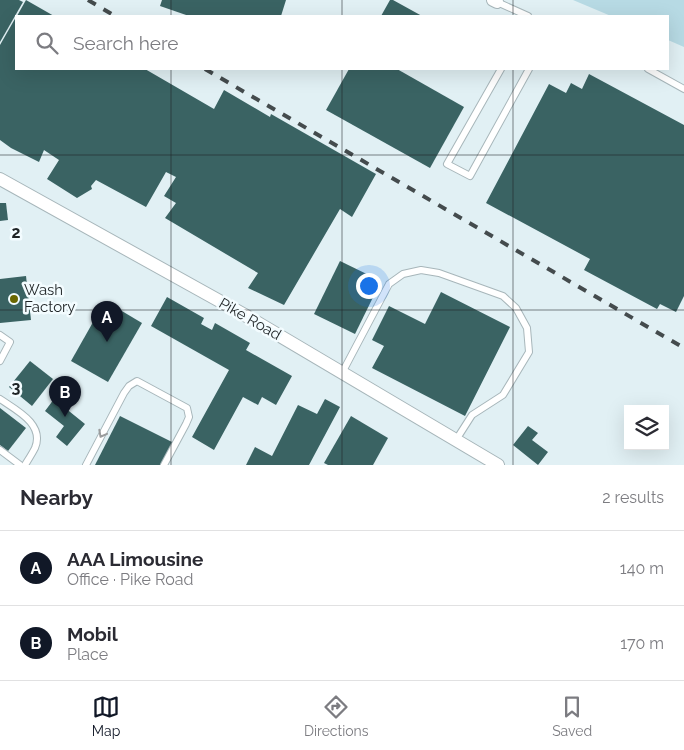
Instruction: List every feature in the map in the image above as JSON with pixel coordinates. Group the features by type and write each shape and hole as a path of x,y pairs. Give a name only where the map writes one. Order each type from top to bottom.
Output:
{"street":[{"name":"Pike Road","path":"0,178 243,314 498,465"}],"lane":[{"path":"495,1 526,15"},
{"path":"500,70 447,164 470,176 528,70"},
{"path":"650,70 684,89"},
{"path":"342,373 389,284 403,274 421,270 439,273 503,296 516,308 527,328 529,352 503,395 472,415 456,440"},
{"path":"0,335 10,342 0,361"},
{"path":"86,465 118,404 129,386 137,381 187,408 188,417 186,424 164,465"},
{"path":"0,399 30,420 37,433 36,447 25,465"},
{"path":"0,450 20,465"}],"shaded area":[{"path":"573,0 684,0 684,47 669,40 669,15 609,15"}],"building":[{"path":"0,0 19,0 23,2 15,15 0,42"},
{"path":"26,0 52,15 18,15"},
{"path":"162,0 286,0 281,15 186,15 160,6"},
{"path":"390,0 393,0 420,15 382,15"},
{"path":"15,19 15,70 147,70 214,109 224,90 270,117 271,114 376,174 352,217 340,209 284,305 248,288 258,273 165,218 176,203 164,196 176,177 166,172 146,207 96,180 91,186 92,189 77,198 47,179 59,160 44,150 39,162 11,148 0,140 0,45"},
{"path":"348,70 399,70 464,107 430,168 326,110"},
{"path":"589,74 684,125 684,296 676,312 660,304 657,309 584,270 590,259 486,203 549,84 566,93 571,83 582,89"},
{"path":"0,203 6,203 8,220 0,221"},
{"path":"340,261 381,281 355,334 314,314"},
{"name":"Wash Factory","path":"26,276 31,320 0,323 0,279"},
{"path":"441,292 510,327 465,416 372,368 384,346 372,340 389,306 425,324"},
{"path":"167,297 204,318 201,324 212,330 215,323 250,343 246,350 292,376 276,405 262,397 258,405 243,397 214,450 192,437 229,370 151,326"},
{"path":"105,301 142,323 108,382 71,361"},
{"path":"30,361 53,379 32,406 9,387"},
{"path":"54,399 85,424 67,446 56,437 64,426 45,411"},
{"path":"325,399 340,407 309,465 246,465 255,447 272,456 298,405 317,414"},
{"path":"0,408 26,428 8,451 0,445"},
{"path":"120,416 174,443 163,465 95,465"},
{"path":"351,416 388,438 373,465 328,465 324,463"},
{"path":"528,426 538,433 532,440 548,452 538,465 513,445"}],"railway":[{"path":"88,0 113,15"},
{"path":"207,70 684,348"}],"place":[{"name":"Wash Factory","path":"14,299"},
{"name":"AAA Limousine","path":"107,342"},
{"name":"Mobil","path":"65,417"}]}
